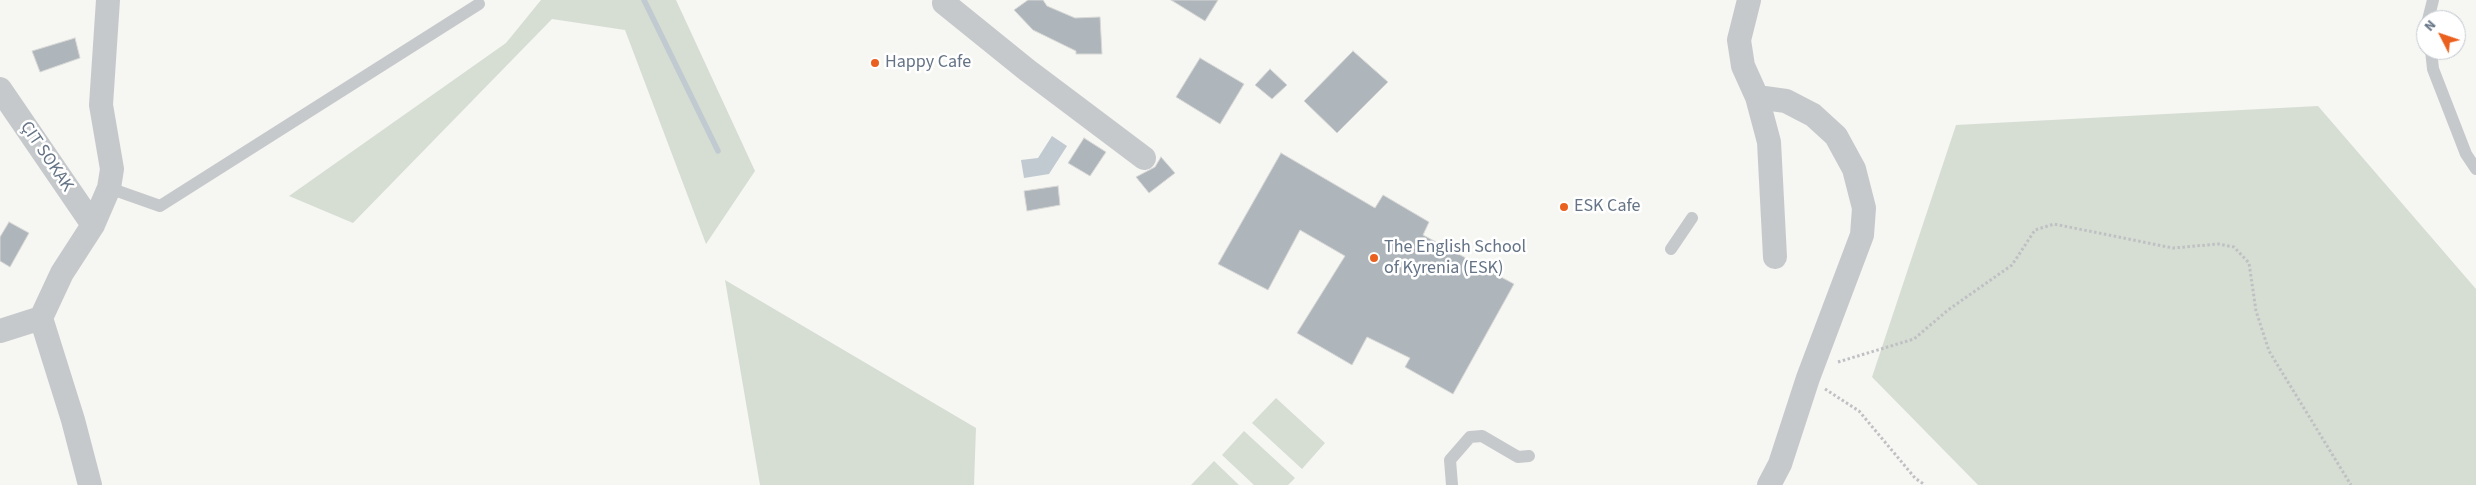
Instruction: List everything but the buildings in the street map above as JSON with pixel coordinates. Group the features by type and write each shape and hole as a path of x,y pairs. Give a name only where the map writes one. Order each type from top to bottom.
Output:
{"street":[{"path":"90,485 73,420 41,318 62,273 93,225 109,188 112,169 101,105 108,0"},
{"path":"946,0 944,3 1027,70 1144,158"},
{"path":"1748,0 1739,40 1743,66 1757,97 1769,142 1774,257"},
{"name":"ÇIT SOKAK","path":"0,89 93,225"},
{"path":"1757,97 1786,101 1812,115 1836,136 1854,169 1864,208 1862,235 1808,378 1780,464 1769,485"},
{"path":"0,331 41,318"}],"lane":[{"path":"109,188 160,206 478,4"},
{"path":"2432,60 2433,69 2466,154 2476,169"},
{"path":"1671,249 1692,218"},
{"path":"1452,485 1450,460 1470,437 1482,436 1518,457 1529,456"}],"path":[{"path":"1925,485 1915,478 1858,411 1808,378 1840,361 1914,339 1948,310 2012,264 2035,230 2054,224 2173,248 2218,244 2234,247 2249,263 2256,311 2269,350 2351,485"}],"shaded area":[{"path":"541,0 676,0 755,171 706,244 625,30 552,19 353,223 289,196 506,43"},
{"path":"2318,106 2476,289 2476,485 1978,485 1872,377 1956,125"},
{"path":"1052,136 1067,146 1049,174 1024,178 1021,160 1038,158"},
{"path":"725,280 976,428 974,485 760,485"},
{"path":"1276,398 1325,443 1302,469 1252,423"},
{"path":"1244,431 1295,478 1288,485 1254,485 1222,455"},
{"path":"1214,461 1239,485 1191,485"}],"waterway":[{"path":"644,0 718,151"}],"place":[{"name":"Happy Cafe","path":"875,63"},
{"name":"ESK Cafe","path":"1564,207"},
{"name":"The English School of Kyrenia (ESK)","path":"1374,258"}]}
